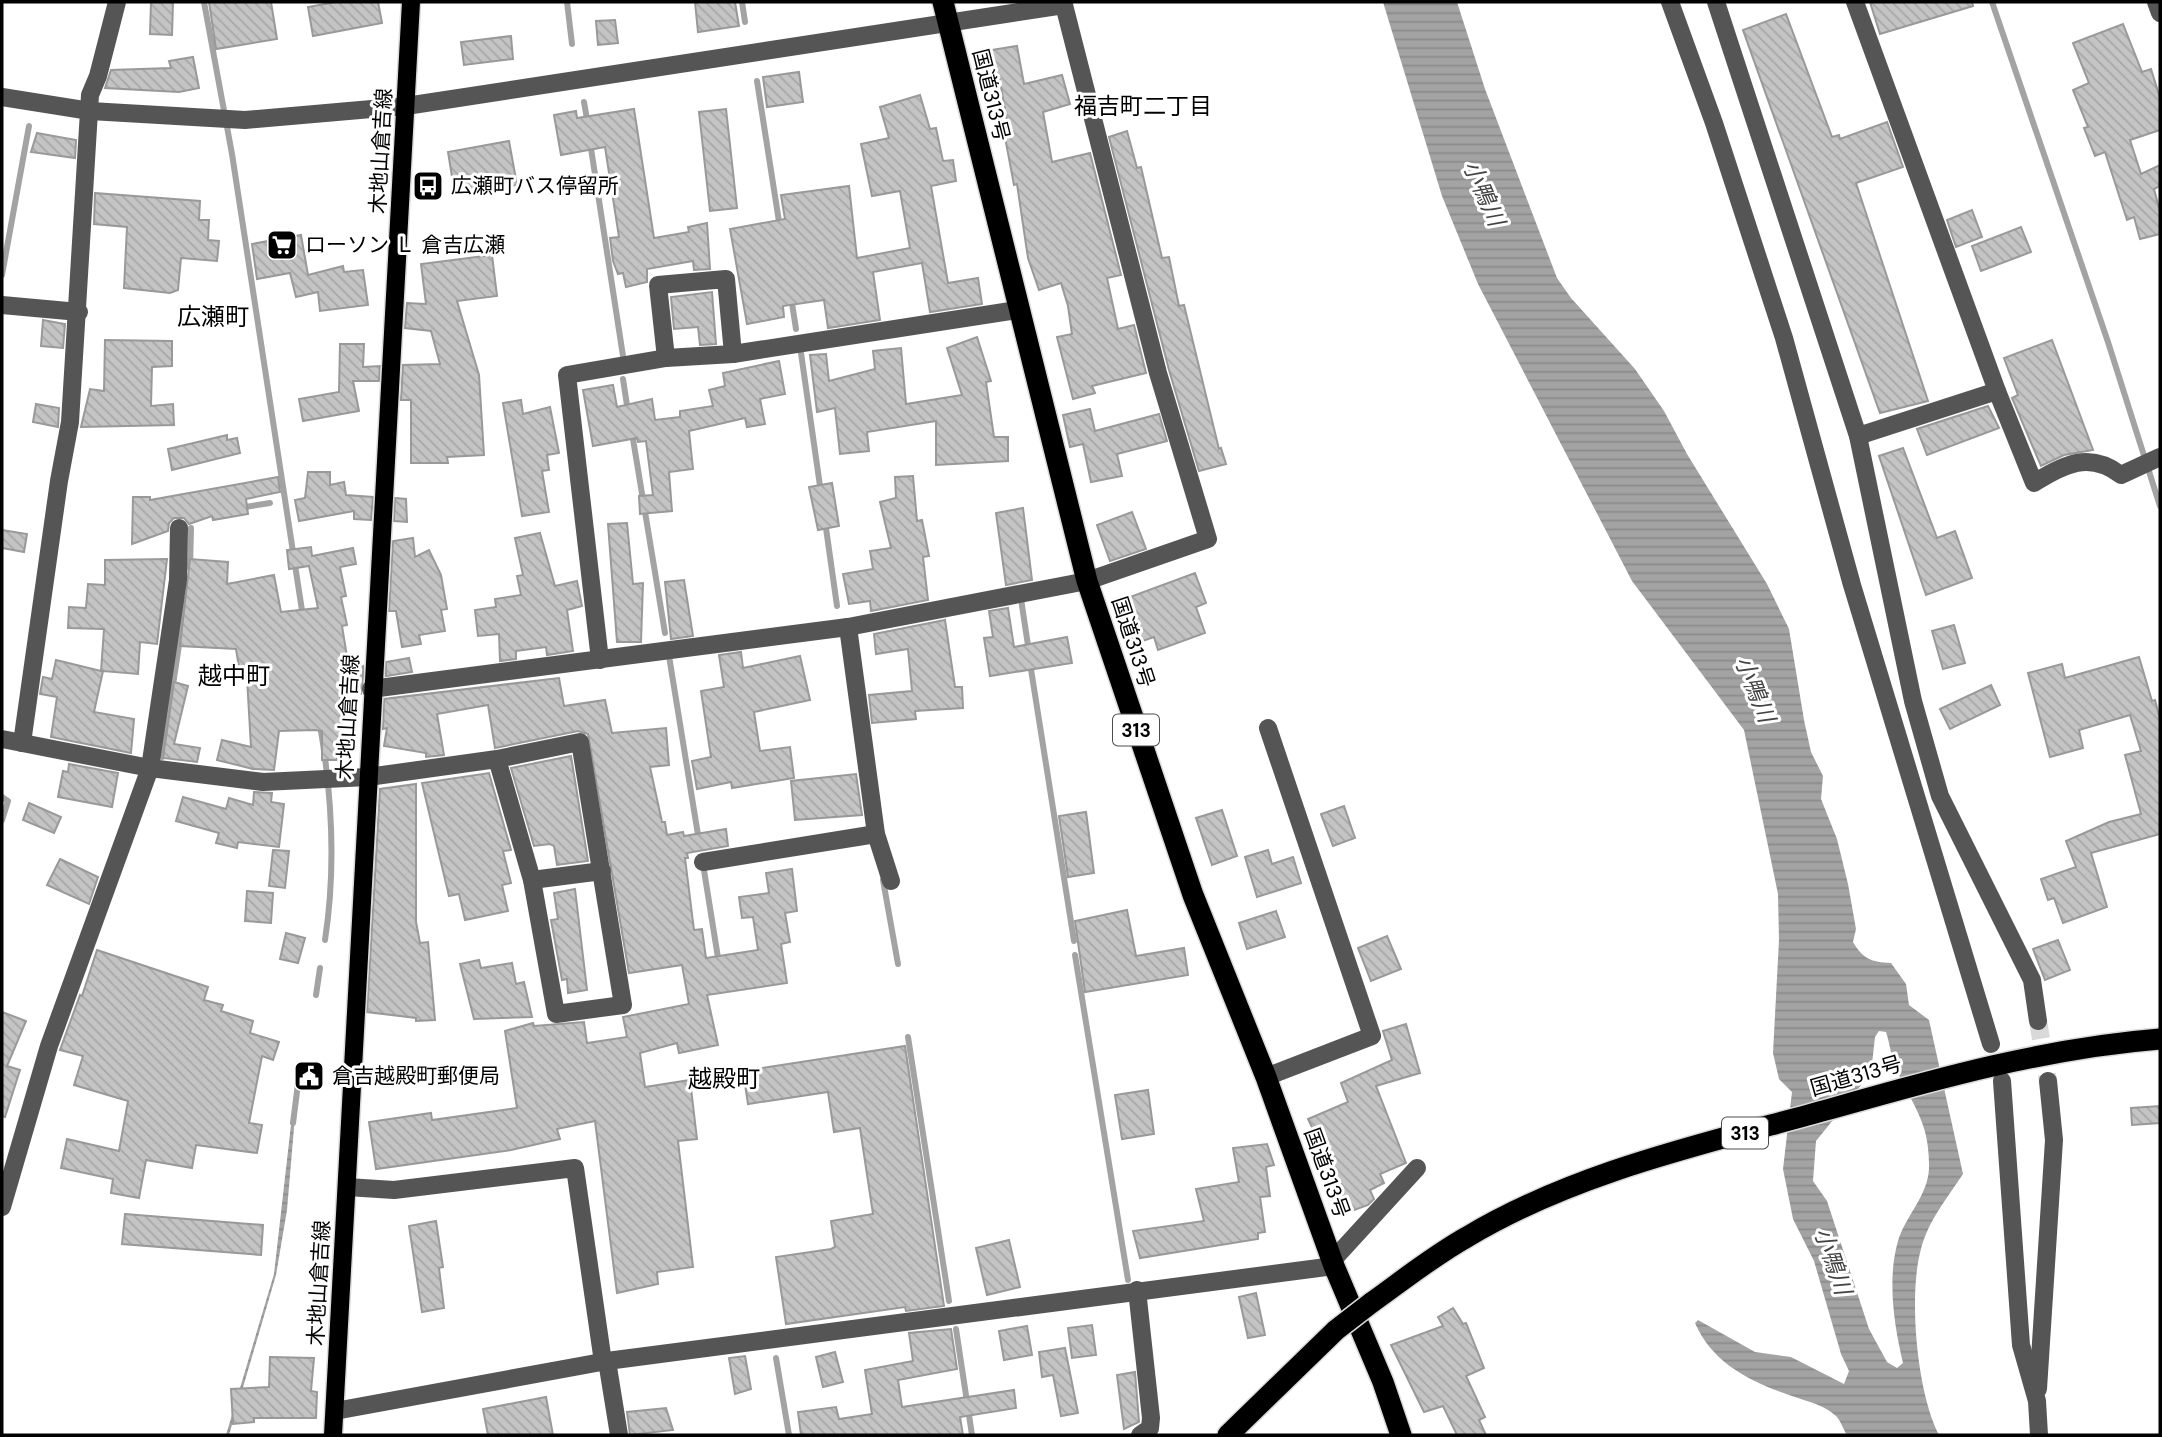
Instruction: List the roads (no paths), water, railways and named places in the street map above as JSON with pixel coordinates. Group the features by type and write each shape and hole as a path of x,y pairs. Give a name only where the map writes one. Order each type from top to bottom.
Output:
{"highway":[{"name":"国道313号","path":"943,2 1017,310 1087,581 1192,895 1266,1077 1333,1264 1383,1382 1401,1435"},
{"name":"国道313号","path":"1228,1435 1336,1330 1371,1303 1467,1237 1526,1206 1622,1170 1967,1070 2070,1050 2160,1039"}],"main road":[{"name":"木地山倉吉線","path":"333,1435 411,2"}],"street":[{"path":"22,743 57,495 71,422 90,95 98,76 117,2"},
{"path":"1670,2 1714,122 1784,338 1852,585 1991,1044"},
{"path":"1716,2 1858,436 1913,701 1940,796 2032,980 2038,1021"},
{"path":"1855,2 1997,391 2034,483 2068,464 2106,463 2121,475 2160,457"},
{"path":"2156,2 2160,13"},
{"path":"2,97 90,111 245,120 406,106 1064,5 1158,373 1208,539 1087,581 848,627 372,689"},
{"path":"666,358 658,285 726,279 733,354"},
{"path":"2,304 79,312"},
{"path":"600,660 567,375 666,358 733,354 1017,310"},
{"path":"1858,436 1997,391"},
{"path":"2,1207 49,1046 149,768 178,580 179,528"},
{"path":"848,627 876,834 891,881"},
{"path":"1266,1077 1372,1036 1268,728"},
{"path":"2,739 149,768 263,782 368,777 497,759 580,742 623,1005 556,1014 532,880 497,759"},
{"path":"703,862 876,834"},
{"path":"532,880 602,871"},
{"path":"2002,1082 2021,1345 2037,1401"},
{"path":"2039,1435 2037,1401 2054,1140 2048,1082"},
{"path":"347,1187 394,1190 575,1168 619,1435"},
{"path":"335,1411 605,1362 1333,1264 1417,1168"},
{"path":"1137,1290 1151,1418 1150,1427 1140,1435"}],"water":[{"name":"小鴨川","path":"1383,2 1457,2 1485,89 1557,278 1571,298 1635,369 1664,411 1687,454 1767,584 1789,629 1811,752 1823,776 1821,799 1837,839 1848,884 1856,929 1853,942 1868,958 1891,963 1906,984 1909,1005 1929,1020 1963,1174 1928,1229 1917,1268 1915,1317 1920,1370 1931,1417 1939,1435 1847,1435 1838,1418 1826,1409 1777,1391 1735,1370 1712,1350 1695,1323 1698,1320 1755,1352 1791,1357 1844,1384 1849,1371 1841,1354 1814,1261 1793,1219 1783,1169 1792,1092 1779,1079 1773,1053 1779,940 1778,894 1744,730 1632,581 1478,284 1442,196","holes":["1879,1031 1886,1032 1894,1064 1919,1115 1929,1152 1925,1188 1898,1241 1895,1256 1893,1302 1903,1363 1897,1368 1887,1362 1869,1329 1827,1201 1813,1181 1816,1141 1871,1073 1875,1037"]},
{"path":"292,1116 295,1116 287,1210 276,1275 229,1435 226,1435 274,1274"}],"waterway":[{"path":"204,2 232,154 303,617"},
{"path":"567,2 572,44"},
{"path":"742,2 745,22"},
{"path":"1992,2 2108,342 2160,506"},
{"path":"757,81 780,228"},
{"path":"584,102 588,125"},
{"path":"2,275 29,126"},
{"path":"590,142 623,356"},
{"path":"791,297 796,329"},
{"path":"801,353 821,493"},
{"path":"623,379 628,412"},
{"path":"632,433 665,633"},
{"path":"239,508 270,503"},
{"path":"825,521 837,606"},
{"path":"190,568 191,528"},
{"path":"162,757 186,599"},
{"path":"1021,599 1029,652"},
{"path":"669,656 699,841"},
{"path":"1030,663 1074,941"},
{"path":"320,725 331,832 331,886 325,940"},
{"path":"2,797 8,801 2,820"},
{"path":"703,864 719,964"},
{"path":"883,880 898,964"},
{"path":"1075,955 1128,1280"},
{"path":"316,995 320,968"},
{"path":"908,1037 949,1301"},
{"path":"293,1123 300,1068"},
{"path":"956,1329 972,1435"},
{"path":"776,1358 789,1435"}],"tunnel":[{"path":"2038,1021 2048,1081"}],"place":[{"name":"広瀬町バス停留所","path":"428,186"},
{"name":"ローソン Ｌ 倉吉広瀬","path":"282,245"},
{"name":"倉吉越殿町郵便局","path":"309,1076"}],"district":[{"name":"福吉町二丁目","path":"1143,106"},
{"name":"広瀬町","path":"213,316"},
{"name":"越中町","path":"234,675"},
{"name":"越殿町","path":"724,1078"}]}
